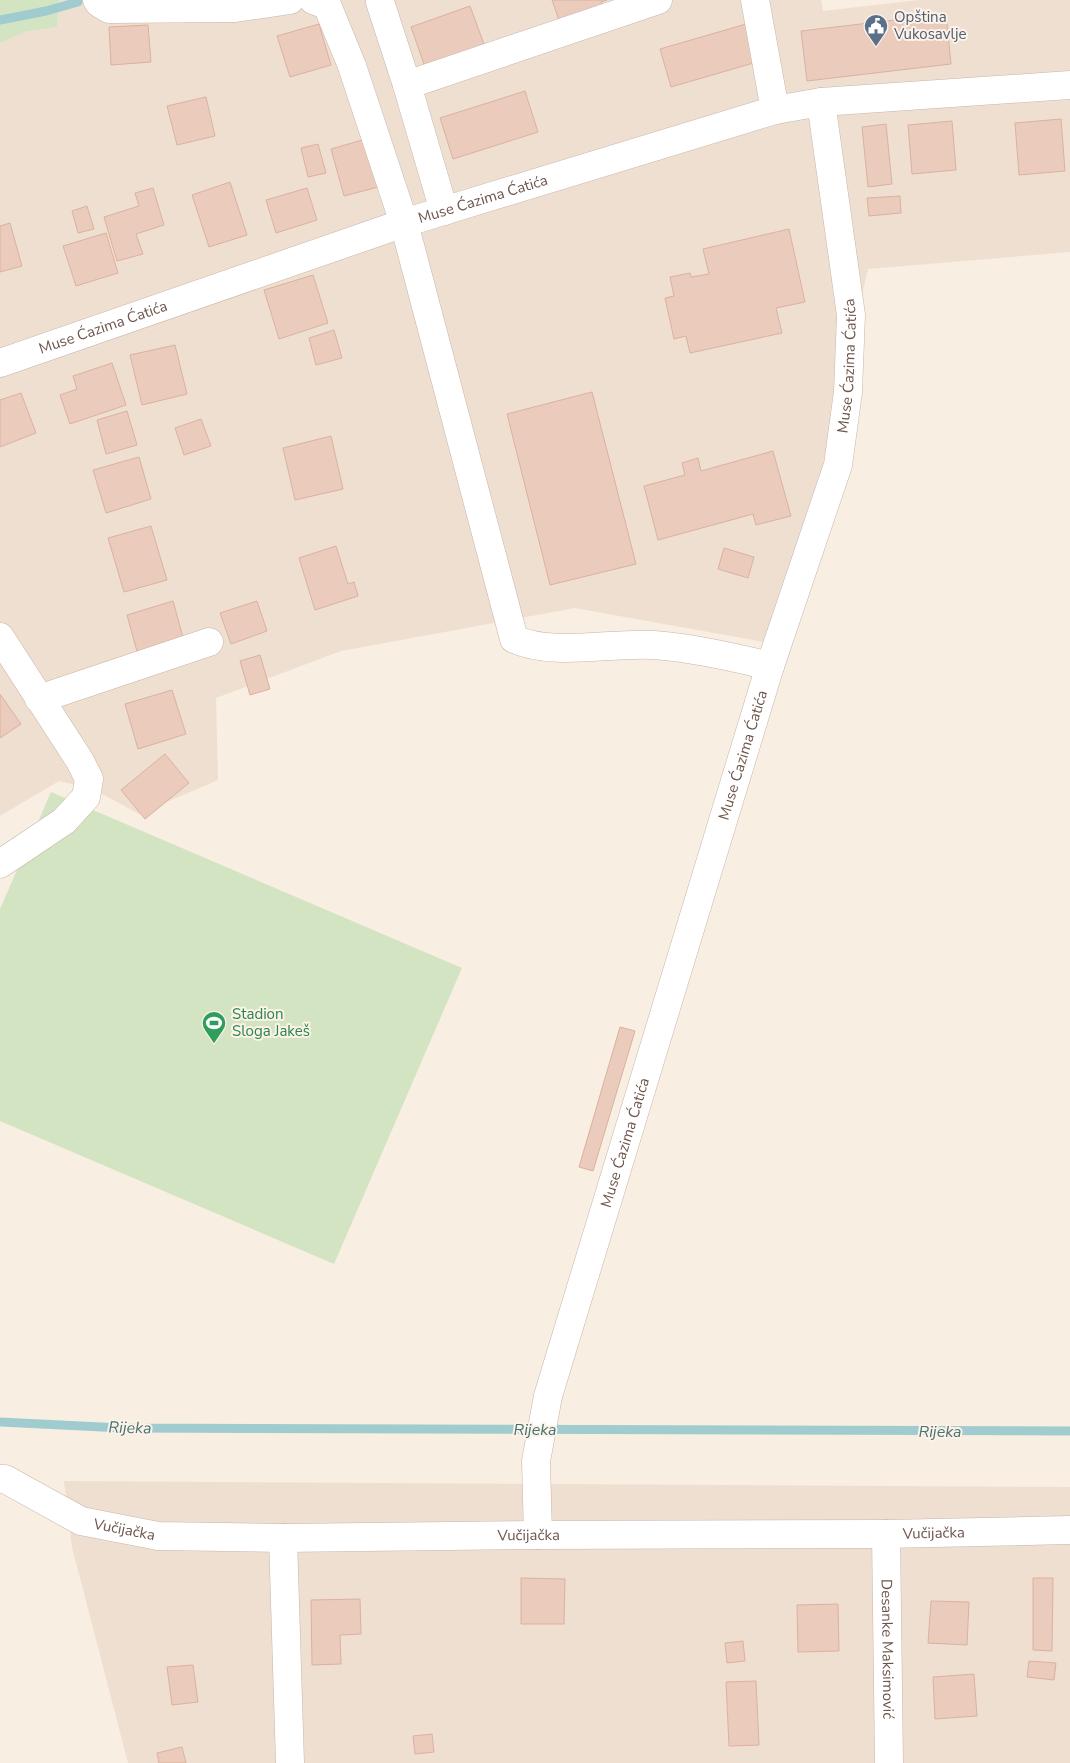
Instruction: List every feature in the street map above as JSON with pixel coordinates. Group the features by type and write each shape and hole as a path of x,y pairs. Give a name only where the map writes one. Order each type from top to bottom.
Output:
{"street":[{"path":"97,0 109,9 119,9 235,8 290,0"},
{"name":"Muse Ćazima Ćatića","path":"313,0 327,5 338,30 404,223"},
{"path":"407,85 658,0"},
{"path":"755,0 775,110"},
{"path":"380,2 407,85 444,211"},
{"name":"Muse Ćazima Ćatića","path":"0,364 404,223 775,110 821,102 1070,85"},
{"name":"Muse Ćazima Ćatića","path":"538,1535 536,1461 548,1396 770,666 838,465 848,392 851,315 821,102"},
{"path":"404,223 514,639 528,645 564,647 653,645 712,652 770,666"},
{"path":"0,638 80,761 89,779 86,797 64,821 0,864"},
{"path":"39,699 209,642"},
{"name":"Vučijačka","path":"0,1479 5,1479 81,1521 158,1536 283,1538 886,1534 1070,1530"},
{"name":"Desanke Maksimović","path":"886,1534 889,1763"},
{"path":"283,1538 290,1763"}],"shaded area":[{"path":"59,0 821,0 823,11 918,0 1070,0 1070,252 868,269 823,464 764,642 575,608 341,651 216,698 218,780 139,814 93,789 59,781 0,816 0,43 25,32 57,27"},
{"path":"64,1481 1070,1487 1070,1763 128,1763 72,1547"}],"green space":[{"path":"0,0 59,0 57,27 25,32 0,43"},
{"name":"Stadion Sloga Jakeš","path":"51,792 462,968 334,1264 0,1121 0,909"}],"building":[{"path":"552,0 607,0 601,2 603,7 560,23"},
{"path":"470,6 485,47 425,67 411,27"},
{"name":"Opština Vukosavlje","path":"946,14 951,64 807,81 801,31"},
{"path":"319,24 331,65 290,77 277,36"},
{"path":"746,24 757,62 671,87 660,49"},
{"path":"148,25 151,62 111,65 109,27"},
{"path":"525,91 538,132 453,159 440,118"},
{"path":"206,97 215,136 177,145 167,106"},
{"path":"1061,119 1065,171 1019,175 1015,123"},
{"path":"952,121 956,170 912,174 908,125"},
{"path":"886,124 892,184 868,187 862,127"},
{"path":"369,138 382,186 344,196 331,149"},
{"path":"318,144 326,173 308,177 301,148"},
{"path":"230,182 247,235 209,247 192,195"},
{"path":"153,188 164,225 136,234 143,254 117,261 104,217 139,206 135,193"},
{"path":"307,188 317,220 276,233 266,200"},
{"path":"900,196 901,213 869,216 867,198"},
{"path":"87,206 94,229 78,233 72,211"},
{"path":"10,223 22,266 0,272 0,226"},
{"path":"789,229 805,302 776,308 782,333 690,353 686,336 674,339 665,298 674,296 670,277 690,273 691,277 709,274 703,249"},
{"path":"106,233 118,273 76,286 63,246"},
{"path":"313,275 328,323 279,339 264,290"},
{"path":"334,330 342,358 316,365 309,338"},
{"path":"175,345 187,394 142,405 130,355"},
{"path":"112,363 126,405 70,424 60,395 77,389 73,376"},
{"path":"592,392 636,564 550,585 507,414"},
{"path":"21,393 36,433 0,447 0,400"},
{"path":"127,411 137,445 106,454 97,420"},
{"path":"201,419 211,446 184,455 175,428"},
{"path":"331,436 343,489 295,500 283,448"},
{"path":"773,451 791,516 756,525 753,514 658,540 644,486 685,475 682,463 698,458 701,471"},
{"path":"139,457 151,499 106,513 93,470"},
{"path":"151,526 167,580 124,592 108,538"},
{"path":"336,546 348,584 354,582 358,596 315,610 299,558"},
{"path":"724,548 754,557 748,578 718,569"},
{"path":"173,601 184,641 138,655 127,615"},
{"path":"257,601 267,631 231,644 220,613"},
{"path":"260,655 270,689 250,695 240,661"},
{"path":"172,690 186,734 138,749 125,704"},
{"path":"0,694 21,724 0,738"},
{"path":"165,754 189,783 145,819 121,790"},
{"path":"620,1027 635,1031 593,1171 579,1167"},
{"path":"521,1578 565,1579 564,1624 521,1624"},
{"path":"1033,1578 1053,1578 1052,1651 1033,1650"},
{"path":"360,1599 361,1634 340,1635 341,1664 312,1665 311,1600"},
{"path":"931,1601 969,1602 967,1645 928,1643"},
{"path":"838,1604 839,1651 798,1652 797,1605"},
{"path":"743,1641 745,1661 727,1663 725,1643"},
{"path":"1029,1661 1056,1663 1054,1680 1027,1677"},
{"path":"193,1665 198,1702 172,1705 167,1667"},
{"path":"974,1674 977,1716 935,1719 933,1677"},
{"path":"756,1681 759,1745 729,1746 726,1682"},
{"path":"432,1734 434,1752 415,1754 413,1736"},
{"path":"182,1747 186,1763 159,1763 157,1753"}],"waterway":[{"path":"0,20 46,11 78,2"},
{"name":"Rijeka","path":"0,1422 122,1428 1070,1431"}],"place":[{"name":"Opština Vukosavlje","path":"876,47"},
{"name":"Stadion Sloga Jakeš","path":"214,1044"}]}
